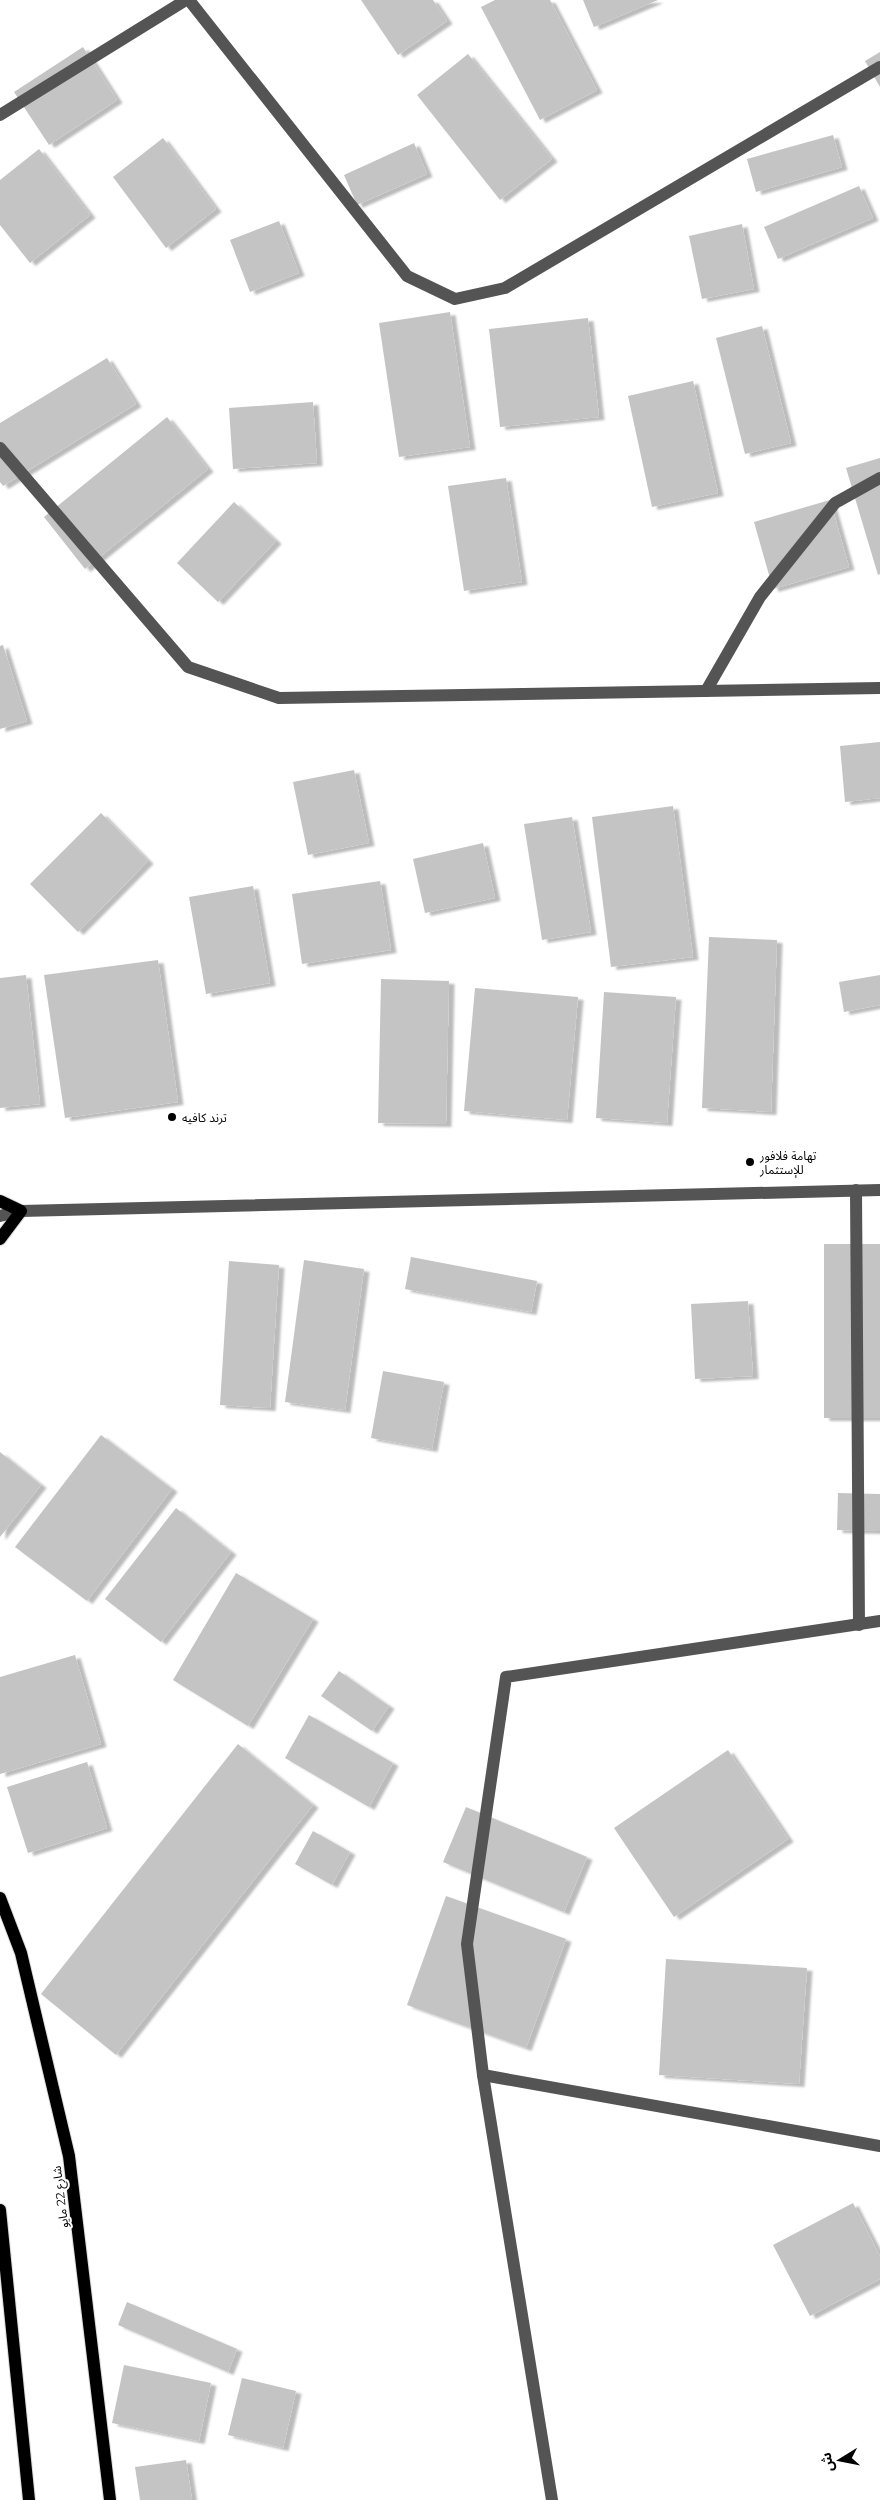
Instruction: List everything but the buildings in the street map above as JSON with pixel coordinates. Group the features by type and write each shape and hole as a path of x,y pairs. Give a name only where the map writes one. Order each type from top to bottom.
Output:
{"main road":[{"path":"0,1201 20,1212 0,1239"},
{"name":"شارع 22 مايو","path":"0,1898 21,1953 69,2156 110,2500"},
{"path":"0,2210 29,2500"}],"street":[{"path":"0,115 188,0 407,276 455,298 504,288 880,67"},
{"path":"0,448 188,667 279,698 880,688"},
{"path":"706,691 760,597 835,503 880,478"},
{"path":"856,1190 859,1625"},
{"path":"0,1216 20,1212 880,1190"},
{"path":"552,2500 483,2075 467,1944 506,1677 880,1621"},
{"path":"483,2075 880,2146"}],"place":[{"name":"ترند كافيه","path":"172,1117"},
{"name":"تهامة فلافور للإستثمار","path":"750,1162"}]}
